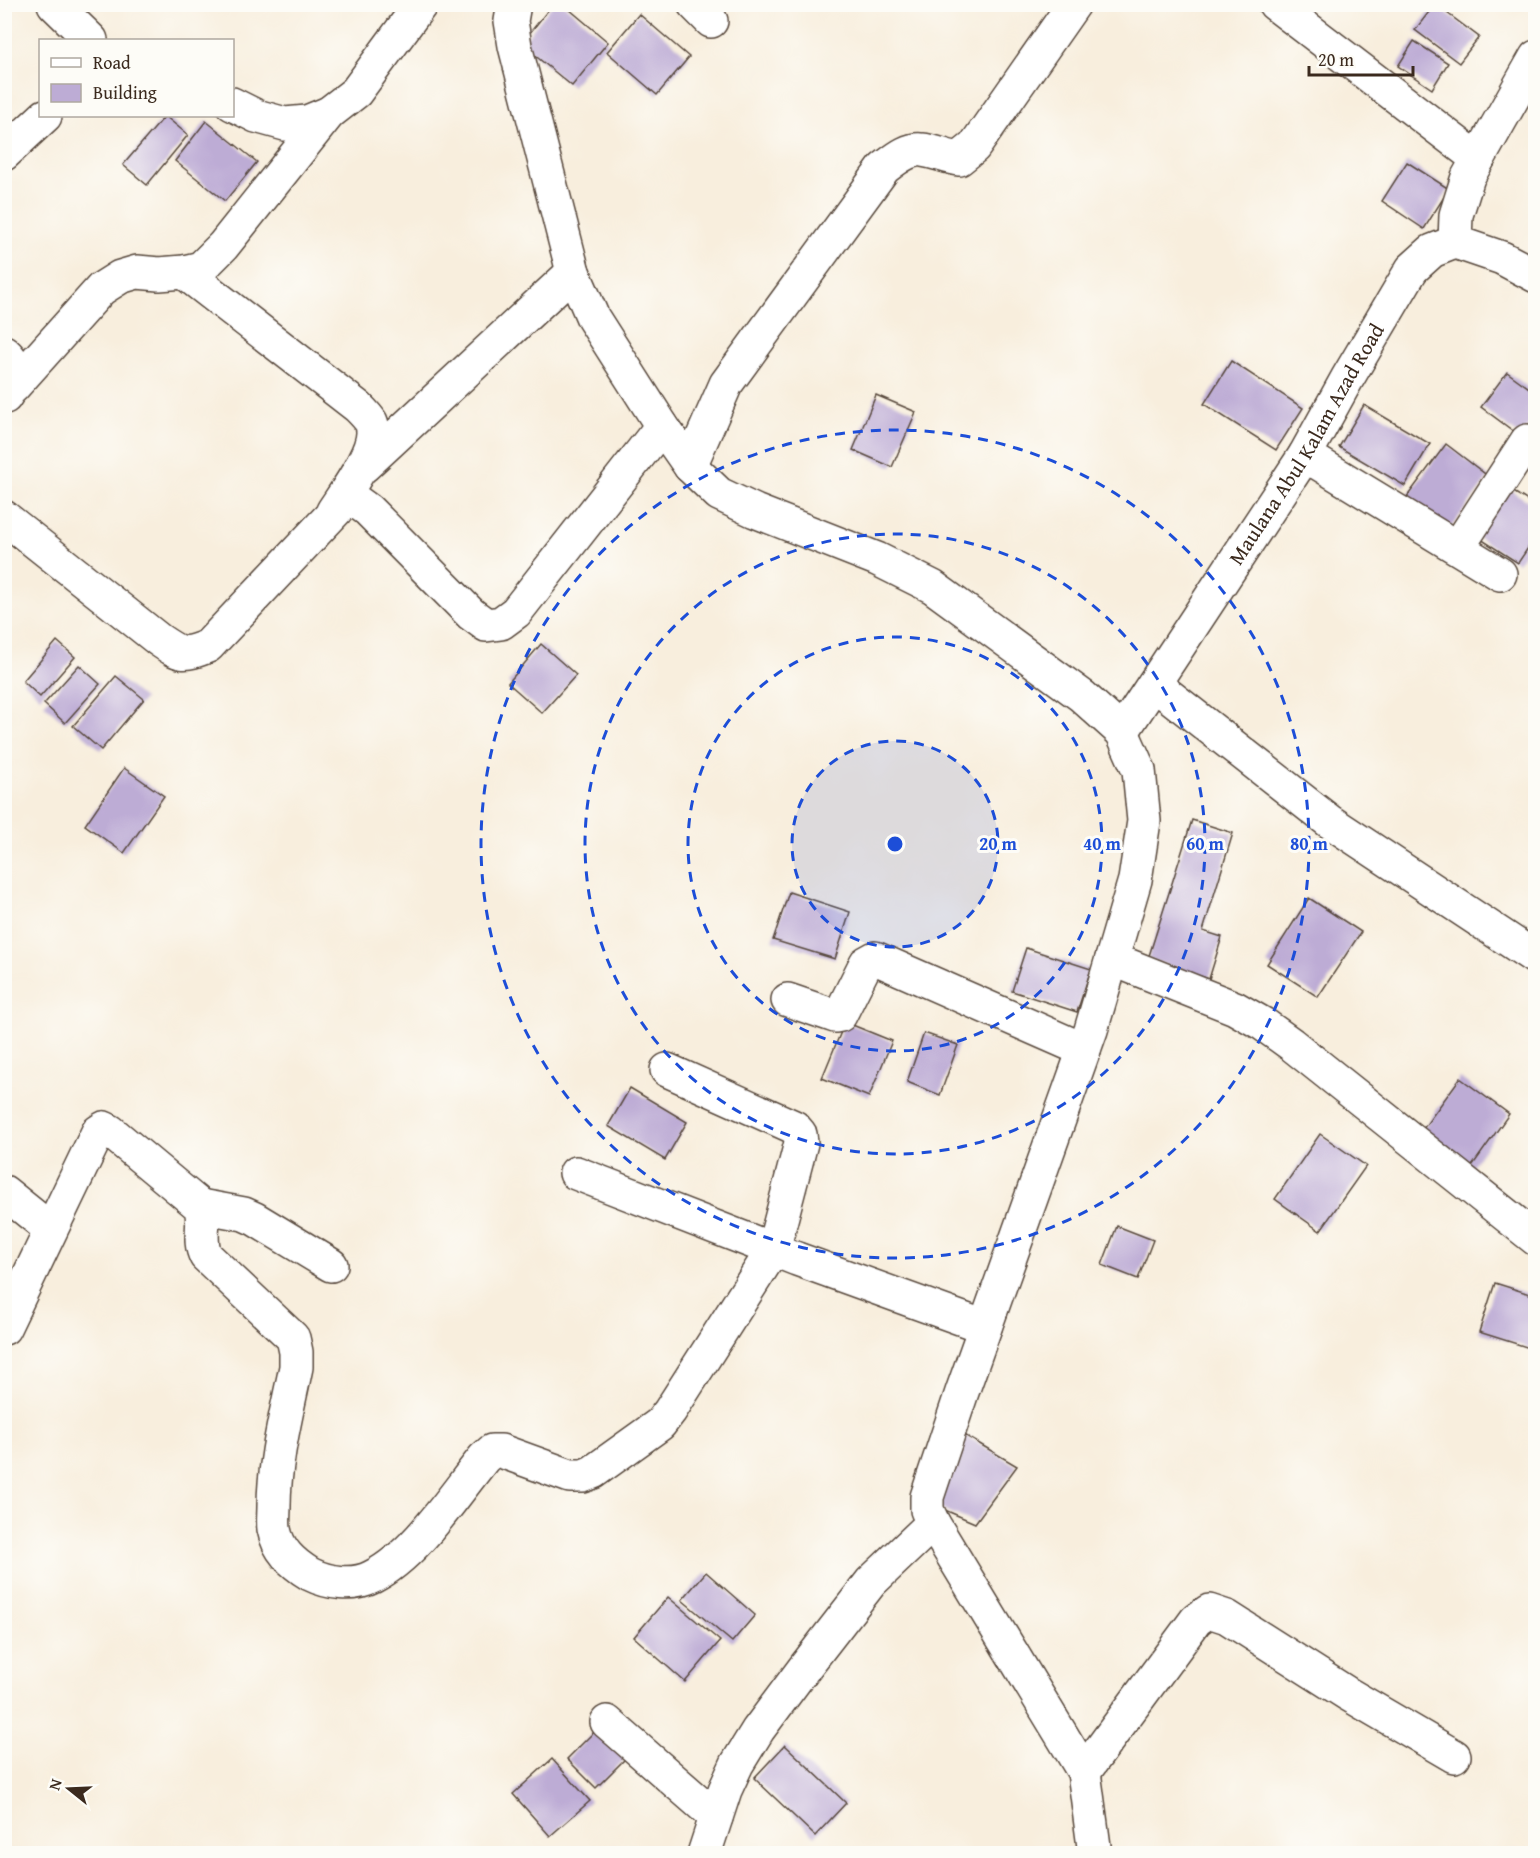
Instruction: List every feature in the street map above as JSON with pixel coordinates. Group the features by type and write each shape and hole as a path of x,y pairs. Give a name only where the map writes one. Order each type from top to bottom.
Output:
{"street":[{"path":"54,4 90,39"},
{"path":"9,392 101,289 120,277 137,272 159,274 201,268 223,246 329,114 357,92 421,4"},
{"path":"514,4 511,21 515,46 573,272 593,318 690,466 719,494 754,511 878,559 933,587 1082,696 1122,732 1139,770 1144,821 1135,880 1112,959 1084,1050 927,1497 927,1510 933,1523 1084,1772 1095,1854"},
{"path":"690,466 726,384 884,168 904,154 921,149 959,159 974,147 1074,4"},
{"path":"1275,4 1478,159"},
{"path":"1536,57 1468,177 1456,216 1455,242 1502,258 1536,276"},
{"path":"234,105 256,116 285,124 307,122 329,114"},
{"path":"4,154 44,117"},
{"name":"Maulana Abul Kalam Azad Road","path":"1122,732 1305,455 1412,269 1432,251 1455,242"},
{"path":"184,272 358,407 371,421 373,436 363,464 333,512"},
{"path":"357,472 573,272"},
{"path":"4,352 15,362 16,373 9,392"},
{"path":"4,517 159,640 173,650 188,654 208,645 343,503 357,502 368,510 471,614 486,625 501,623 516,612 662,426"},
{"path":"1458,547 1527,441"},
{"path":"1305,455 1500,574"},
{"path":"1154,684 1329,820 1536,958"},
{"path":"788,1000 829,1014 840,1015 866,963 875,958 1084,1050"},
{"path":"1112,959 1235,1008 1263,1024 1536,1239"},
{"path":"201,1206 203,1213 202,1249 206,1256 293,1338 296,1367 274,1483 274,1529 282,1550 296,1565 317,1577 353,1583 371,1578 399,1559 421,1536 492,1451 501,1451 570,1476 583,1476 593,1472 655,1428 670,1411 785,1254 801,1143 800,1134 794,1127 667,1070"},
{"path":"4,1328 98,1132 104,1128 201,1206 243,1214 255,1219 331,1265"},
{"path":"576,1173 785,1254 985,1327"},
{"path":"4,1192 50,1229"},
{"path":"704,1854 725,1790 737,1764 758,1730 871,1582 933,1523"},
{"path":"1084,1772 1196,1620 1209,1611 1227,1617 1348,1694 1454,1756"},
{"path":"607,1722 716,1817"}],"building":[{"path":"553,4 563,4 608,42 572,86 521,44"},
{"path":"1435,4 1479,37 1459,63 1415,30"},
{"path":"639,14 689,57 657,95 607,52"},
{"path":"1414,41 1448,63 1432,89 1398,66"},
{"path":"164,117 188,135 147,185 123,165"},
{"path":"206,121 257,162 225,201 175,161"},
{"path":"1407,162 1449,189 1424,229 1382,201"},
{"path":"1231,361 1303,408 1276,450 1204,404"},
{"path":"1507,372 1536,393 1536,416 1520,436 1481,407"},
{"path":"876,395 916,412 892,467 853,450"},
{"path":"1364,405 1430,444 1405,486 1339,447"},
{"path":"1446,444 1489,477 1449,530 1406,498"},
{"path":"1504,486 1536,506 1536,536 1518,563 1473,534"},
{"path":"57,641 75,657 40,697 23,681"},
{"path":"541,644 576,675 542,713 508,683"},
{"path":"79,665 100,684 65,723 44,704"},
{"path":"116,676 144,699 101,750 73,726"},
{"path":"124,768 164,796 124,853 85,825"},
{"path":"1192,820 1233,833 1203,931 1222,937 1209,979 1148,959"},
{"path":"789,892 850,912 835,959 773,940"},
{"path":"1309,898 1361,932 1318,997 1267,964"},
{"path":"1026,948 1091,969 1077,1012 1012,991"},
{"path":"845,1022 892,1041 869,1097 822,1078"},
{"path":"924,1033 958,1045 940,1095 907,1082"},
{"path":"1460,1078 1509,1114 1470,1169 1420,1133"},
{"path":"630,1088 687,1122 665,1160 608,1126"},
{"path":"1320,1134 1366,1166 1320,1231 1275,1199"},
{"path":"1117,1226 1153,1240 1138,1279 1102,1265"},
{"path":"1495,1283 1536,1296 1536,1350 1479,1332"},
{"path":"961,1433 1017,1466 975,1523 931,1504"},
{"path":"706,1572 755,1615 732,1642 682,1600"},
{"path":"668,1597 720,1641 685,1682 634,1637"},
{"path":"599,1727 628,1756 596,1788 567,1759"},
{"path":"785,1745 846,1803 815,1836 754,1778"},
{"path":"552,1759 590,1801 550,1836 513,1794"}]}
